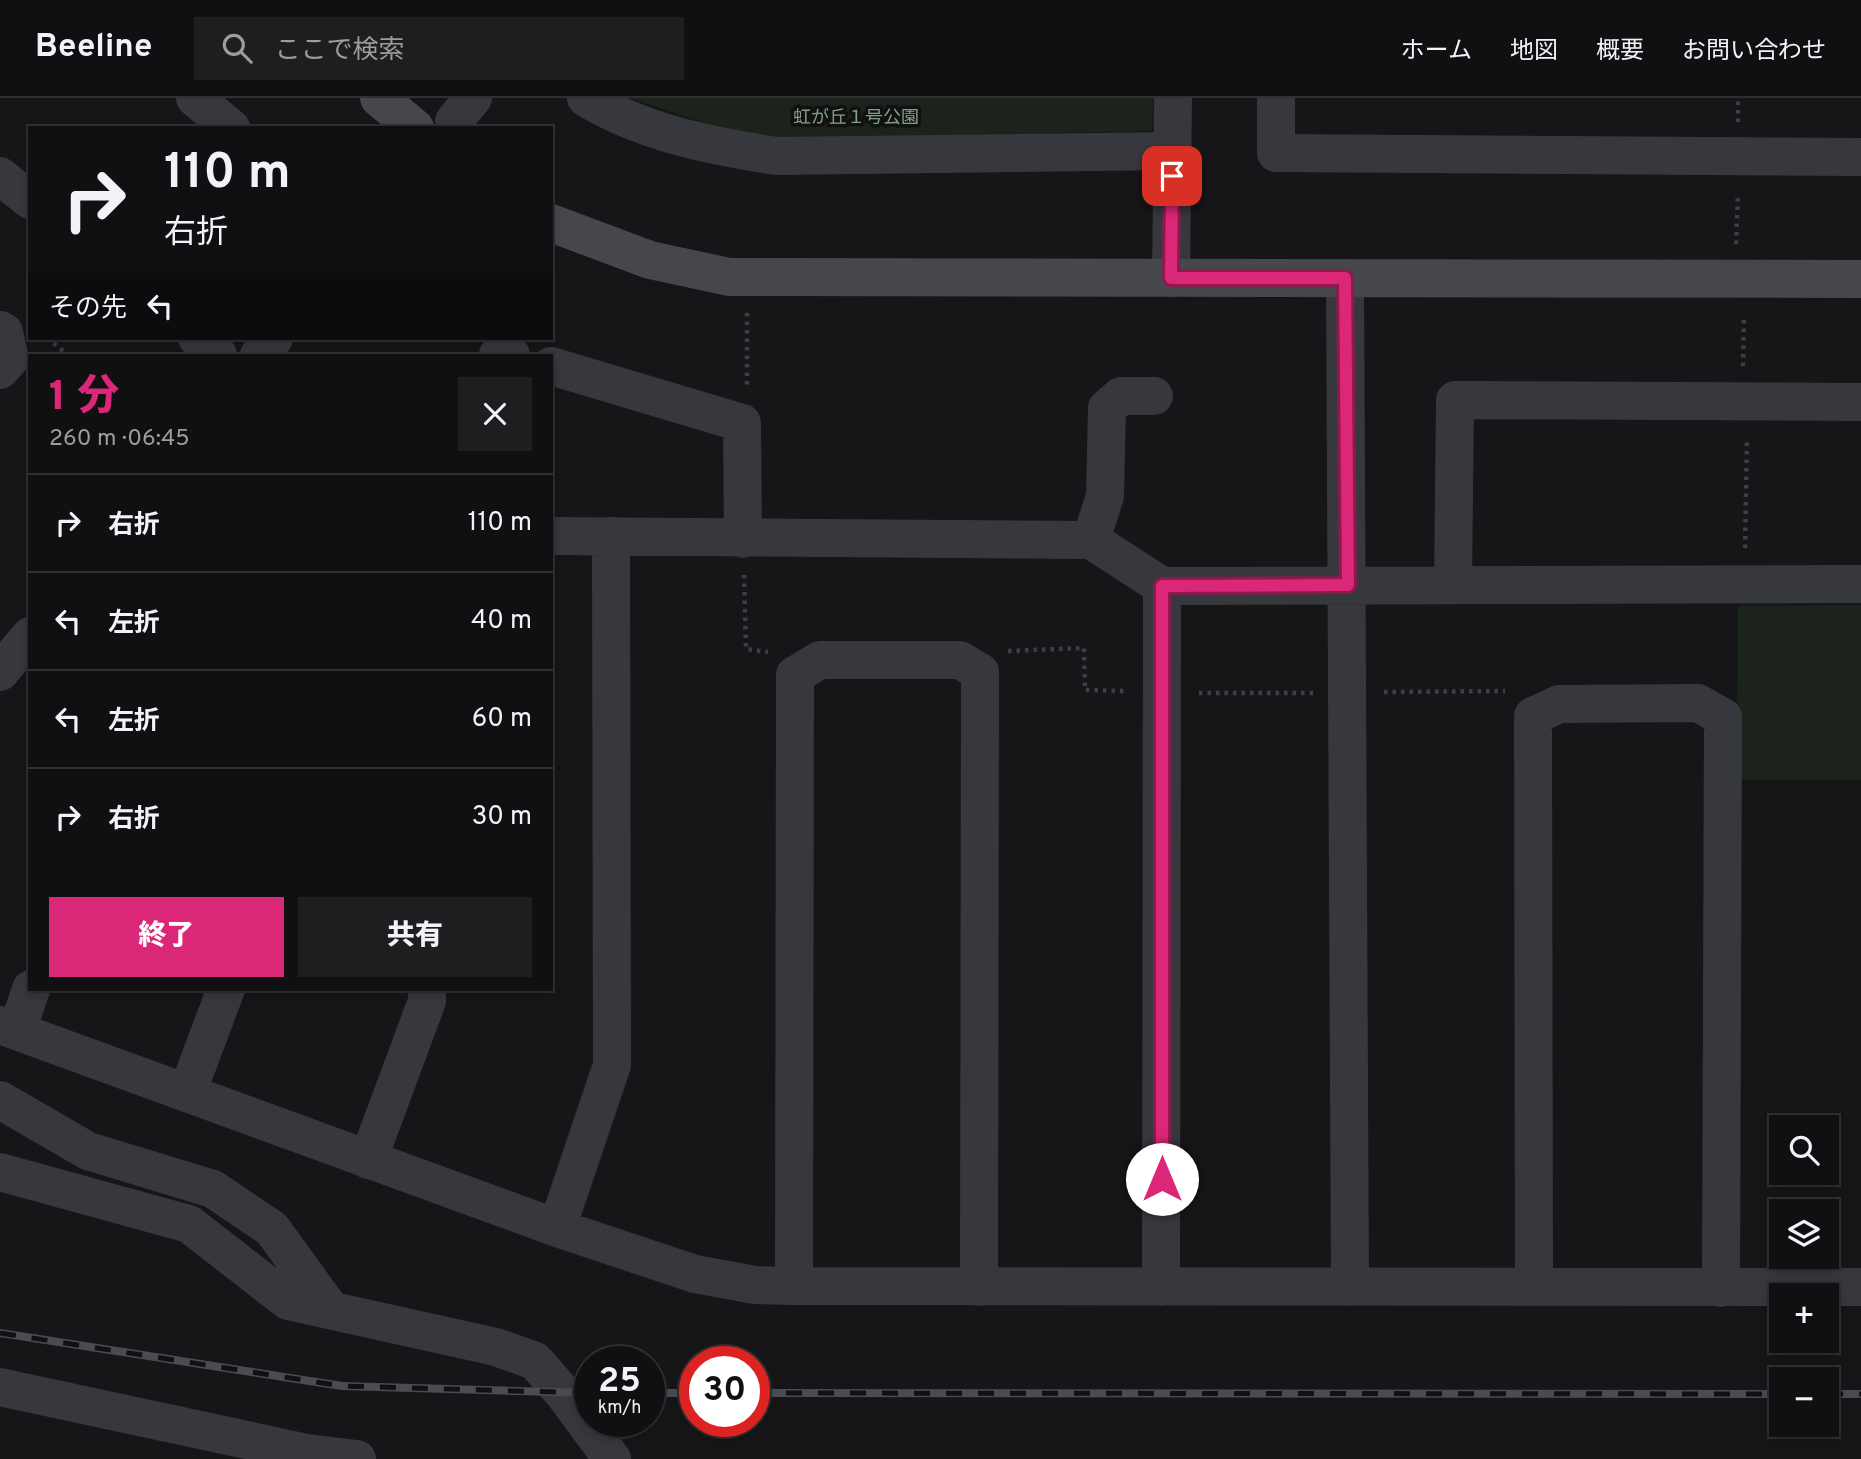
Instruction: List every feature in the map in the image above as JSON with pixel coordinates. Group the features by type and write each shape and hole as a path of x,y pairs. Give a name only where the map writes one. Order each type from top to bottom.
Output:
{"street":[{"path":"195,98 229,126"},
{"path":"379,98 413,126"},
{"path":"586,98 655,130 713,146 777,156 1172,151"},
{"path":"1171,278 1173,98"},
{"path":"1276,98 1276,153 1861,157"},
{"path":"0,176 28,198"},
{"path":"553,224 650,260 729,277 1861,279"},
{"path":"1345,278 1350,1287"},
{"path":"0,330 4,332 10,359 0,370"},
{"path":"199,340 217,354"},
{"path":"261,354 272,340"},
{"path":"553,367 742,423 743,539"},
{"path":"1091,540 1105,496 1107,408 1121,396 1154,396"},
{"path":"1453,585 1455,400 1861,402"},
{"path":"553,536 1091,540 1162,586 1861,584"},
{"path":"557,1228 612,1065 611,536"},
{"path":"1161,1287 1162,586"},
{"path":"0,672 28,638"},
{"path":"794,1286 795,676 820,660 960,660 979,672 979,1287"},
{"path":"1534,1285 1533,716 1559,704 1698,703 1723,717 1720,1288"},
{"path":"30,991 9,1028 557,1228 721,1281 794,1286 979,1287 1861,1287"},
{"path":"187,1093 225,991"},
{"path":"368,1160 427,1001 427,991"},
{"path":"0,1100 88,1151 213,1189 272,1229 330,1309"},
{"path":"0,1172 189,1224 288,1301 496,1347 534,1362 564,1394 612,1459"},
{"path":"0,1387 307,1453 356,1459"}],"path":[{"path":"1736,254 1738,185"},
{"path":"1743,374 1744,305"},
{"path":"742,423 747,408 747,311"},
{"path":"49,340 67,354"},
{"path":"1745,584 1747,428"},
{"path":"743,539 746,649 779,653"},
{"path":"995,651 1084,648 1085,690 1135,692"},
{"path":"1188,694 1505,692 1516,689"}],"green space":[{"name":"虹が丘１号公園","path":"630,98 1153,98 1152,131 778,139 716,127"},
{"path":"1861,605 1861,780 1737,780 1738,606"}],"railway":[{"path":"0,1333 342,1386 574,1393"},
{"path":"665,1393 679,1393"},
{"path":"770,1393 1769,1394"},
{"path":"1839,1394 1861,1394"}],"route":[{"path":"1162,1179 1162,586 1348,585 1345,278 1171,278 1172,176"}]}
